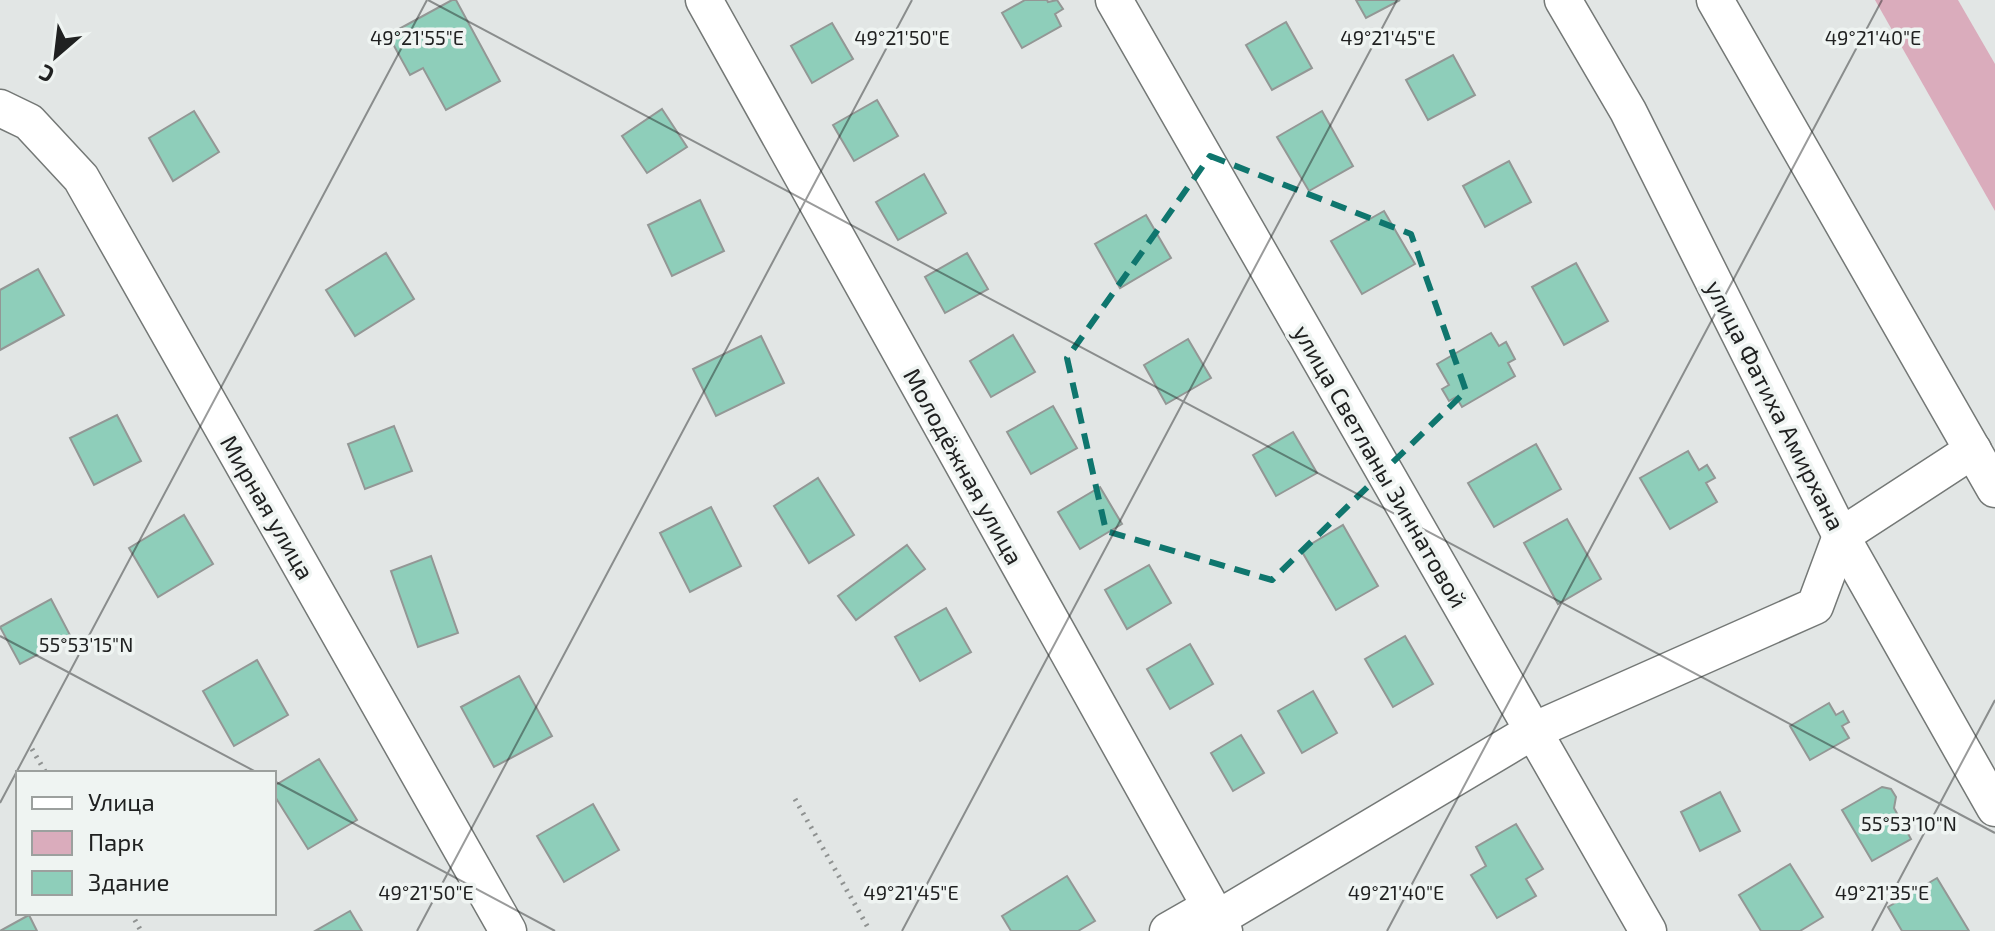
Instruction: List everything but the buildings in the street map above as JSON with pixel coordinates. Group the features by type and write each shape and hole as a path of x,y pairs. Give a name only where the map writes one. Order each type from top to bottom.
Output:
{"street":[{"name":"Молодёжная улица","path":"704,0 1217,919"},
{"name":"улица Светланы Зиннатовой","path":"1114,0 1648,931"},
{"name":"улица Фатиха Амирхана","path":"1563,0 1628,111 1841,536 1995,808"},
{"path":"1715,0 1995,489"},
{"name":"Мирная улица","path":"0,108 29,122 81,178 508,931"},
{"path":"1168,931 1217,919 1533,731 1815,606 1841,536 1973,450"}],"path":[{"path":"32,749 45,771"},
{"path":"795,799 870,931"}],"highlighted area":[{"path":"1210,156 1411,234 1466,391 1272,580 1106,531 1067,358"}],"green space":[{"path":"1875,0 1958,0 1995,64 1995,211"}]}
